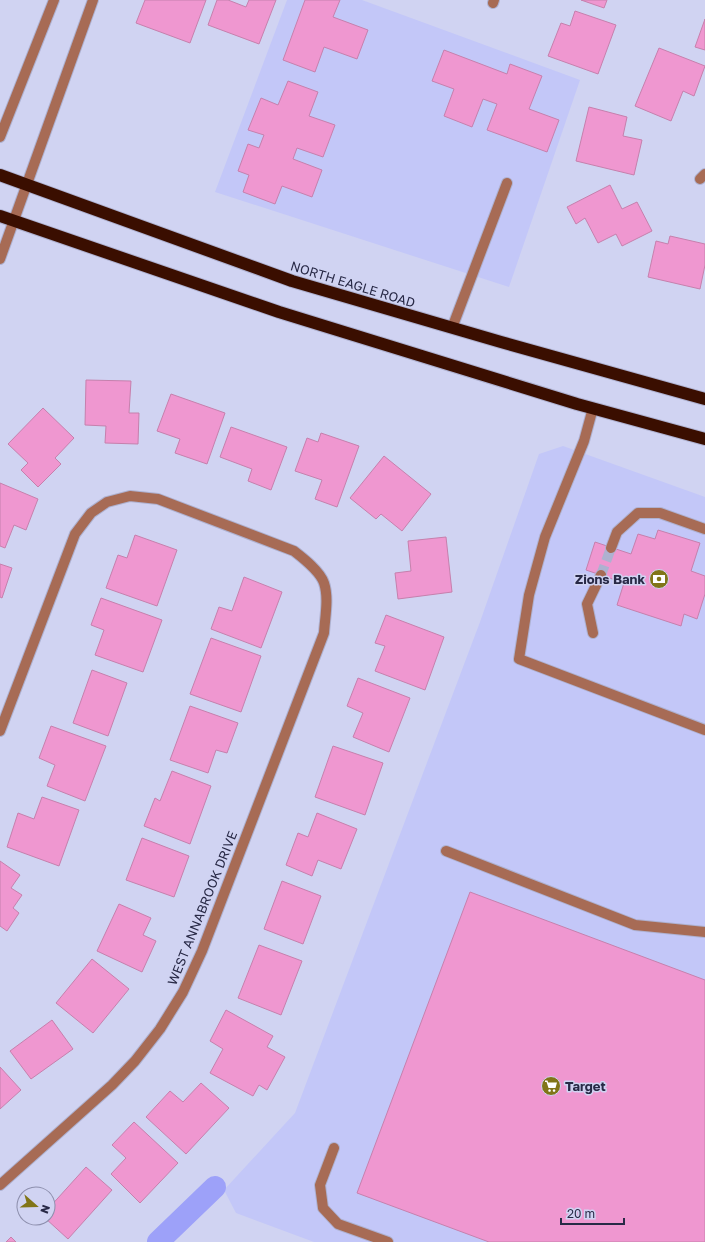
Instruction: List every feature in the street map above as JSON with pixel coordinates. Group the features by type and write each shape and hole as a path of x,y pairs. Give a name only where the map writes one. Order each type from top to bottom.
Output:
{"highway":[{"name":"NORTH EAGLE ROAD","path":"0,175 292,281 452,328 705,399"},
{"path":"0,216 279,312 593,408 705,439"}],"street":[{"path":"0,137 54,0"},
{"path":"0,259 93,0"},
{"path":"452,328 507,183"},
{"path":"593,408 584,441 545,537 530,595 519,659 705,730"},
{"name":"WEST ANNABROOK DRIVE","path":"0,731 76,534 91,513 107,502 130,496 158,499 294,550 310,563 323,582 326,607 324,633 202,952 183,992 160,1029 135,1061 112,1084 0,1185"},
{"path":"611,548 617,532 638,513 660,513 705,529"},
{"path":"593,633 587,604 601,575"},
{"path":"446,851 636,925 705,932"},
{"path":"334,1148 320,1185 323,1208 338,1224 388,1242"}],"shaded area":[{"path":"287,0 362,0 580,80 509,287 215,192"},
{"path":"563,446 705,497 705,1242 314,1242 236,1213 224,1190 295,1113 480,622 539,454"}],"building":[{"path":"145,0 206,0 190,43 136,23"},
{"path":"217,0 228,0 246,7 249,0 276,0 259,44 208,25"},
{"path":"305,0 340,0 333,17 368,30 357,59 324,47 315,72 283,60"},
{"path":"581,0 607,0 604,8"},
{"path":"575,11 616,25 598,74 548,56 561,23 570,26"},
{"path":"705,19 705,50 695,47"},
{"path":"659,48 705,66 694,96 683,91 671,121 635,106"},
{"path":"444,50 507,74 510,64 542,76 529,109 559,120 547,152 487,130 497,104 483,99 472,127 444,116 454,89 432,81"},
{"path":"288,81 318,92 309,116 335,125 323,157 297,148 293,159 322,170 312,197 282,186 275,204 243,192 249,175 238,171 248,144 259,148 264,135 248,130 261,98 278,105"},
{"path":"589,107 627,117 623,136 642,140 634,175 576,161"},
{"path":"610,185 622,209 637,202 652,231 622,246 616,234 598,243 585,218 576,224 567,207"},
{"path":"670,236 705,244 705,265 700,289 648,277 656,241 668,244"},
{"path":"86,380 131,381 129,413 139,413 138,444 105,443 106,426 85,425"},
{"path":"171,394 225,413 207,464 175,453 180,439 157,431"},
{"path":"43,408 74,438 55,458 61,464 38,487 21,470 28,463 8,444"},
{"path":"231,427 287,447 271,490 248,481 252,469 220,457"},
{"path":"321,433 359,446 337,507 315,499 322,480 295,471 307,438 318,442"},
{"path":"384,456 431,494 402,531 381,514 376,519 350,498"},
{"path":"0,483 38,499 26,530 14,525 5,548 0,546"},
{"name":"Zions Bank","path":"658,530 700,543 691,571 705,576 705,594 697,619 684,614 681,626 617,605 624,583 586,570 595,542 631,554 638,534 655,539"},
{"path":"135,535 177,550 157,606 106,588 118,555 127,558"},
{"path":"446,537 452,592 398,599 395,573 411,571 408,541"},
{"path":"0,564 12,568 2,598 0,597"},
{"path":"244,577 282,592 261,648 211,629 219,607 232,611"},
{"path":"101,598 162,620 143,672 95,655 104,630 91,625"},
{"path":"386,615 444,637 425,690 375,671 385,646 375,643"},
{"path":"211,638 261,656 241,712 190,694"},
{"path":"92,670 127,683 108,736 73,723"},
{"path":"358,678 410,698 389,752 353,737 363,713 347,706"},
{"path":"190,706 238,723 227,753 216,750 208,773 170,760"},
{"path":"51,726 106,746 85,801 47,786 55,765 39,758"},
{"path":"333,746 383,763 365,815 315,797"},
{"path":"172,771 211,786 190,844 144,826 155,798 160,801"},
{"path":"42,797 79,810 59,866 7,847 18,813 34,819"},
{"path":"317,813 357,829 341,869 318,860 312,876 286,865 298,833 308,837"},
{"path":"142,838 189,856 174,897 126,880"},
{"path":"0,861 20,875 11,888 22,895 13,908 19,913 7,931 0,926"},
{"path":"282,881 321,896 303,944 264,929"},
{"name":"Target","path":"470,892 705,980 705,1242 489,1242 357,1193"},
{"path":"119,904 151,918 143,935 156,941 142,972 97,951"},
{"path":"259,945 302,961 281,1015 238,998"},
{"path":"92,959 129,989 93,1033 56,1003"},
{"path":"226,1010 273,1036 267,1047 285,1057 267,1090 259,1085 253,1096 210,1073 223,1049 210,1041"},
{"path":"52,1020 73,1049 31,1079 10,1051"},
{"path":"0,1067 21,1090 0,1109"},
{"path":"201,1083 229,1108 186,1154 146,1117 170,1091 183,1102"},
{"path":"134,1122 178,1163 140,1203 111,1174 126,1158 112,1145"},
{"path":"86,1167 112,1190 68,1239 54,1226 56,1226 56,1200"},
{"path":"11,1237 16,1242 6,1242"}],"waterway":[{"path":"158,1242 215,1187"}],"tunnel":[{"path":"601,575 611,548"}],"place":[{"name":"Zions Bank","path":"659,579"},
{"name":"Target","path":"551,1086"}]}
